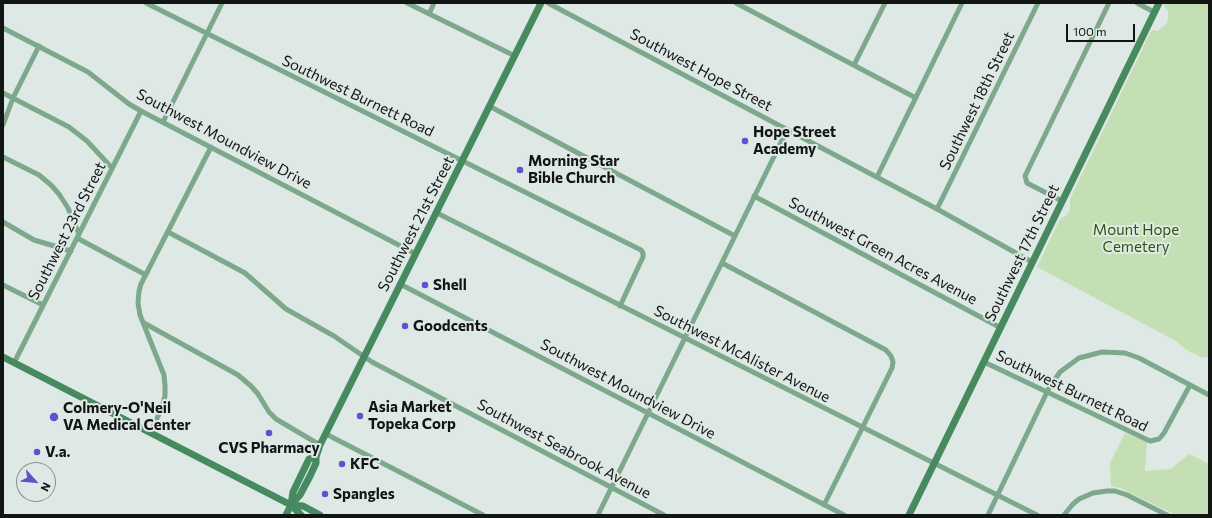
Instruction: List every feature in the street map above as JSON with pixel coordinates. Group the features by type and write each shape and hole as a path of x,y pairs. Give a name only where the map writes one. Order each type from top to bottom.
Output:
{"main road":[{"name":"Southwest 21st Street","path":"286,515 291,505 300,495 316,463 316,457 320,445 541,3"},
{"name":"Southwest 17th Street","path":"909,515 1159,3"},
{"path":"3,357 291,505 301,515"},
{"path":"291,505 303,506 320,515"}],"street":[{"name":"Southwest Burnett Road","path":"146,3 641,250 644,255 620,306"},
{"path":"162,122 222,3"},
{"path":"407,3 515,56"},
{"path":"429,14 434,3"},
{"name":"Southwest Hope Street","path":"548,3 937,209 1032,262"},
{"path":"736,3 916,98"},
{"path":"854,65 885,3"},
{"path":"877,177 962,3"},
{"name":"Southwest 18th Street","path":"937,209 1038,3"},
{"path":"1062,201 1027,183 1025,176 1109,3"},
{"path":"1137,3 1154,12"},
{"name":"Southwest Moundview Drive","path":"3,28 88,72 129,104 141,111 211,146 416,254"},
{"path":"3,125 13,98 39,46"},
{"path":"3,93 56,119 73,130 97,151 112,168"},
{"path":"489,106 735,236"},
{"name":"Southwest 23rd Street","path":"14,363 141,111"},
{"path":"598,515 787,130"},
{"path":"150,433 161,410 166,386 164,375 138,307 141,284 211,146"},
{"path":"3,157 39,175 51,185 68,208 78,236 146,275"},
{"name":"Southwest Green Acres Avenue","path":"754,196 1001,328"},
{"name":"Southwest McAlister Avenue","path":"437,213 1037,515"},
{"path":"3,222 34,240 71,251"},
{"name":"Southwest Seabrook Avenue","path":"168,232 245,273 286,309 334,336 364,357 664,515"},
{"path":"722,263 886,350 891,356 892,366 824,505"},
{"name":"Southwest Moundview Drive","path":"400,284 844,515"},
{"path":"3,285 43,305"},
{"path":"144,323 238,375 251,386 276,418 320,445"},
{"path":"988,515 1047,392 1060,372 1075,360 1093,353 1110,351 1125,353 1139,358 1209,395"},
{"name":"Southwest Burnett Road","path":"984,362 1150,441 1156,440 1164,434 1190,385"},
{"path":"326,434 483,515"},
{"path":"1064,515 1067,510 1079,499 1093,493 1115,491 1127,495 1167,515"}],"green space":[{"name":"Mount Hope Cemetery","path":"1165,3 1209,3 1209,359 1204,356 1203,358 1185,349 1176,341 1037,267 1060,219 1067,215 1070,209 1070,199 1150,33 1152,30 1158,31 1166,24 1168,19 1168,11 1164,6"},
{"path":"1125,433 1147,442 1145,471 1171,469 1189,454 1209,464 1209,515 1176,515 1120,488 1111,486 1110,463"}],"place":[{"name":"Hope Street Academy","path":"745,141"},
{"name":"Morning Star Bible Church","path":"520,170"},
{"name":"Shell","path":"425,285"},
{"name":"Goodcents","path":"405,326"},
{"name":"Asia Market Topeka Corp","path":"360,416"},
{"name":"Colmery-O'Neil VA Medical Center","path":"54,417"},
{"name":"CVS Pharmacy","path":"269,433"},
{"name":"V.a.","path":"37,452"},
{"name":"KFC","path":"342,464"},
{"name":"Spangles","path":"325,494"}]}
